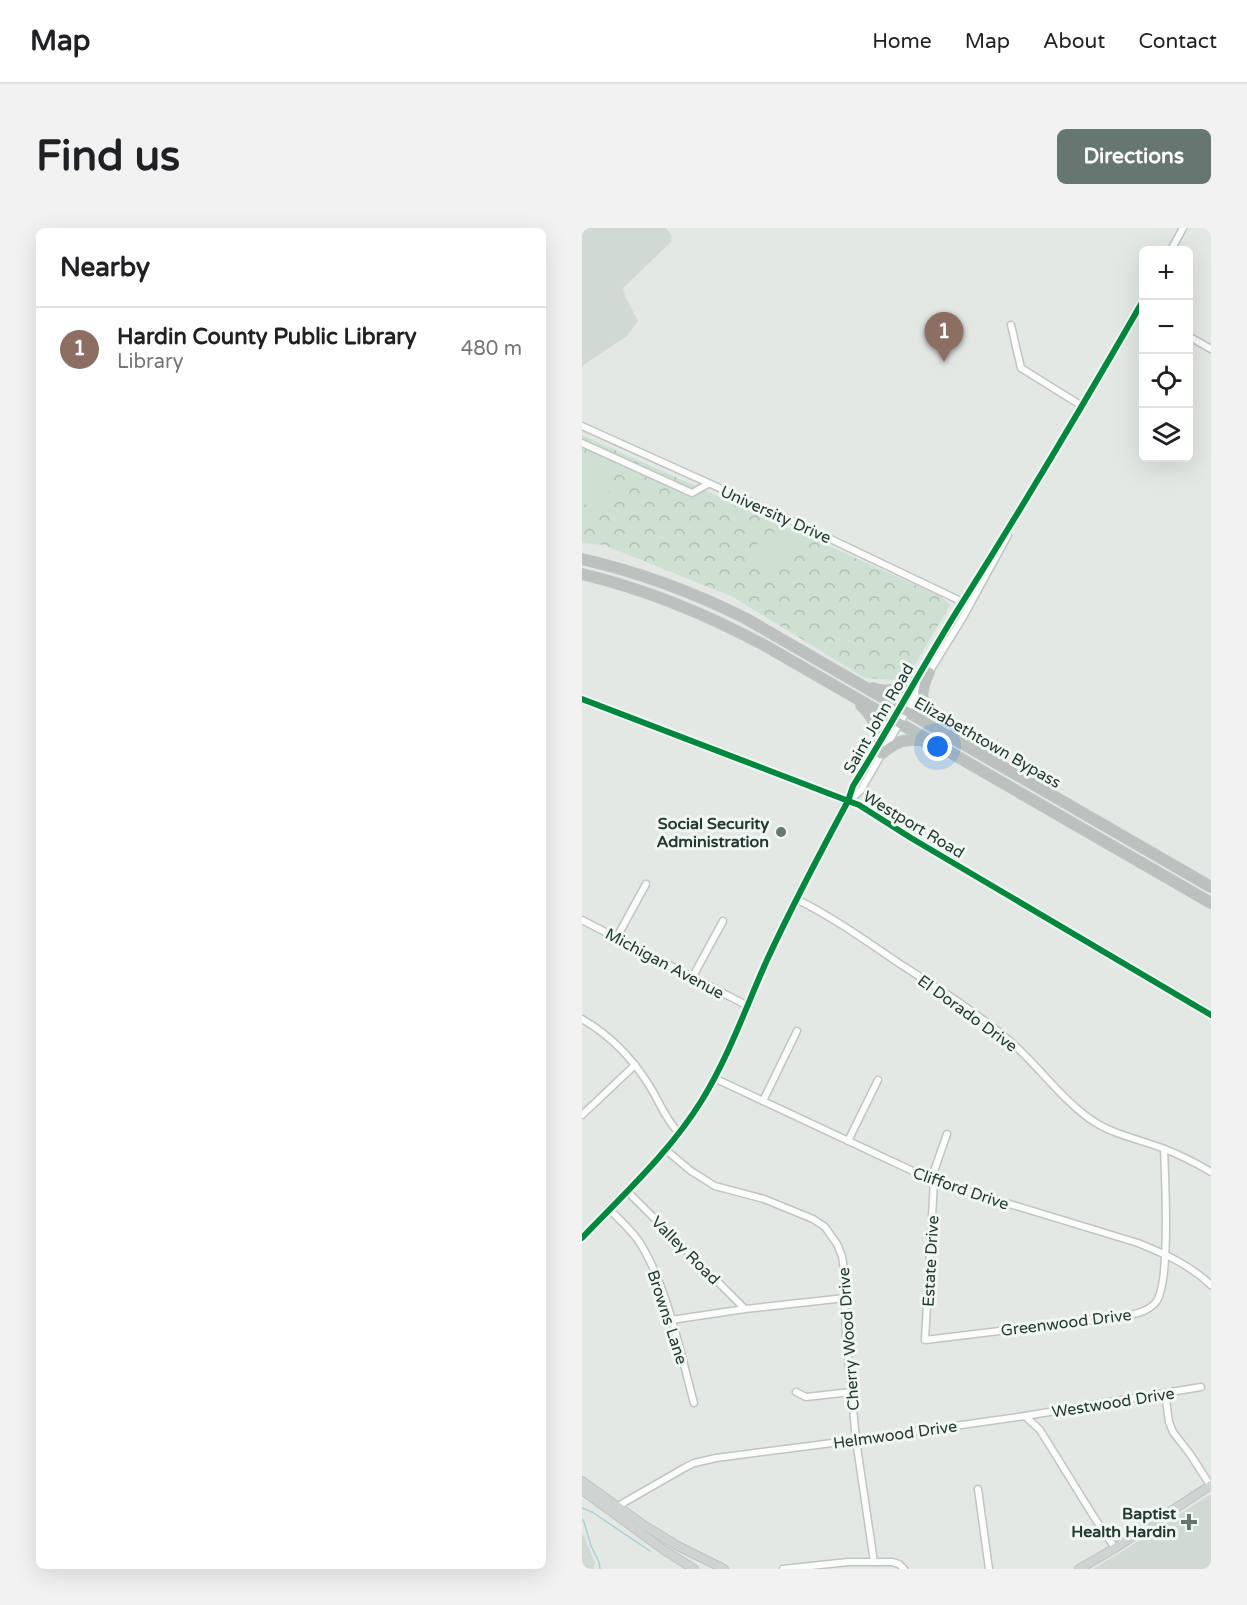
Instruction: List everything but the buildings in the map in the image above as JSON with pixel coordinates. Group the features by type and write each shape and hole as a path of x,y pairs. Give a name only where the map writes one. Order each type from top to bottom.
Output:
{"highway":[{"name":"Elizabethtown Bypass","path":"582,559 656,580 710,602 770,632 1211,887"},
{"name":"Elizabethtown Bypass","path":"582,574 640,590 710,617 764,645 1211,903"},
{"path":"929,672 922,689 923,704 931,718 947,734"},
{"path":"850,678 886,691 900,688 913,682 917,677"},
{"path":"843,690 863,707 873,720 877,735 877,754"},
{"path":"877,754 908,739 940,746"}],"main road":[{"path":"582,1481 645,1526 724,1569"},
{"path":"1079,1569 1210,1485"},
{"path":"582,1490 663,1550 694,1569"}],"street":[{"path":"1173,246 1183,228"},
{"name":"Saint John Road","path":"903,708 929,672 1021,510 1139,313"},
{"path":"1011,325 1021,368 1082,406"},
{"path":"1193,339 1211,349"},
{"name":"University Drive","path":"582,426 797,523 966,604"},
{"path":"582,443 692,493 708,484"},
{"name":"Saint John Road","path":"582,1238 666,1150 695,1112 714,1078 796,899 848,801 861,790 917,677 966,604"},
{"name":"Westport Road","path":"582,699 864,809 1211,1015"},
{"path":"617,937 646,884"},
{"name":"El Dorado Drive","path":"796,899 872,944 986,1022 1016,1046 1091,1120 1117,1133 1164,1149 1211,1172"},
{"name":"Michigan Avenue","path":"582,920 747,1006"},
{"path":"692,978 723,921"},
{"path":"582,1019 604,1032 635,1065 679,1133"},
{"path":"763,1101 797,1031"},
{"path":"582,1115 635,1065"},
{"name":"Clifford Drive","path":"714,1078 934,1181 1122,1237 1165,1254 1194,1271 1211,1286"},
{"path":"848,1141 878,1080"},
{"name":"Estate Drive","path":"926,1340 933,1174 948,1134"},
{"name":"Greenwood Drive","path":"926,1340 1123,1316 1141,1312 1152,1306 1161,1292 1166,1244 1164,1149"},
{"name":"Cherry Wood Drive","path":"666,1150 691,1171 716,1186 779,1204 813,1219 825,1227 834,1238 840,1250 844,1270 851,1392 874,1562"},
{"name":"Valley Road","path":"627,1191 745,1309"},
{"name":"Browns Lane","path":"609,1209 632,1232 655,1274 671,1320 694,1402"},
{"path":"671,1320 845,1298"},
{"name":"Westwood Drive","path":"1025,1416 1201,1387"},
{"path":"796,1392 806,1396 851,1392"},
{"path":"1165,1393 1169,1422 1173,1432 1210,1485"},
{"path":"1025,1416 1040,1430 1114,1548"},
{"name":"Helmwood Drive","path":"618,1507 694,1463 727,1456 1025,1416"},
{"path":"978,1489 989,1569"},
{"path":"783,1569 848,1562 892,1562 904,1569"}],"shaded area":[{"path":"582,228 666,228 672,237 671,242 623,288 638,321 627,336 582,366"},
{"name":"Baptist Health Hardin","path":"1211,1494 1211,1569 1093,1569 1126,1549"},
{"path":"582,1534 595,1563 593,1569 582,1569"}],"green space":[{"path":"582,435 940,596 950,605 913,668 896,680 865,678 733,597 604,545 582,543"},
{"path":"596,458 619,466 604,506 598,509 582,503 582,460"},
{"path":"789,529 803,535 789,566 783,569 751,555 766,536 776,531"}],"waterway":[{"path":"582,1508 592,1512 650,1551"},
{"path":"582,1519 600,1569"}],"cycle path":[{"path":"582,1238 661,1155 702,1100 729,1049 767,960 848,801 853,786 1143,300"},
{"path":"582,699 859,805 1211,1015"}],"place":[{"name":"Hardin County Public Library","path":"944,362"},
{"name":"Social Security Administration","path":"781,832"},
{"name":"Baptist Health Hardin","path":"1189,1522"}]}
